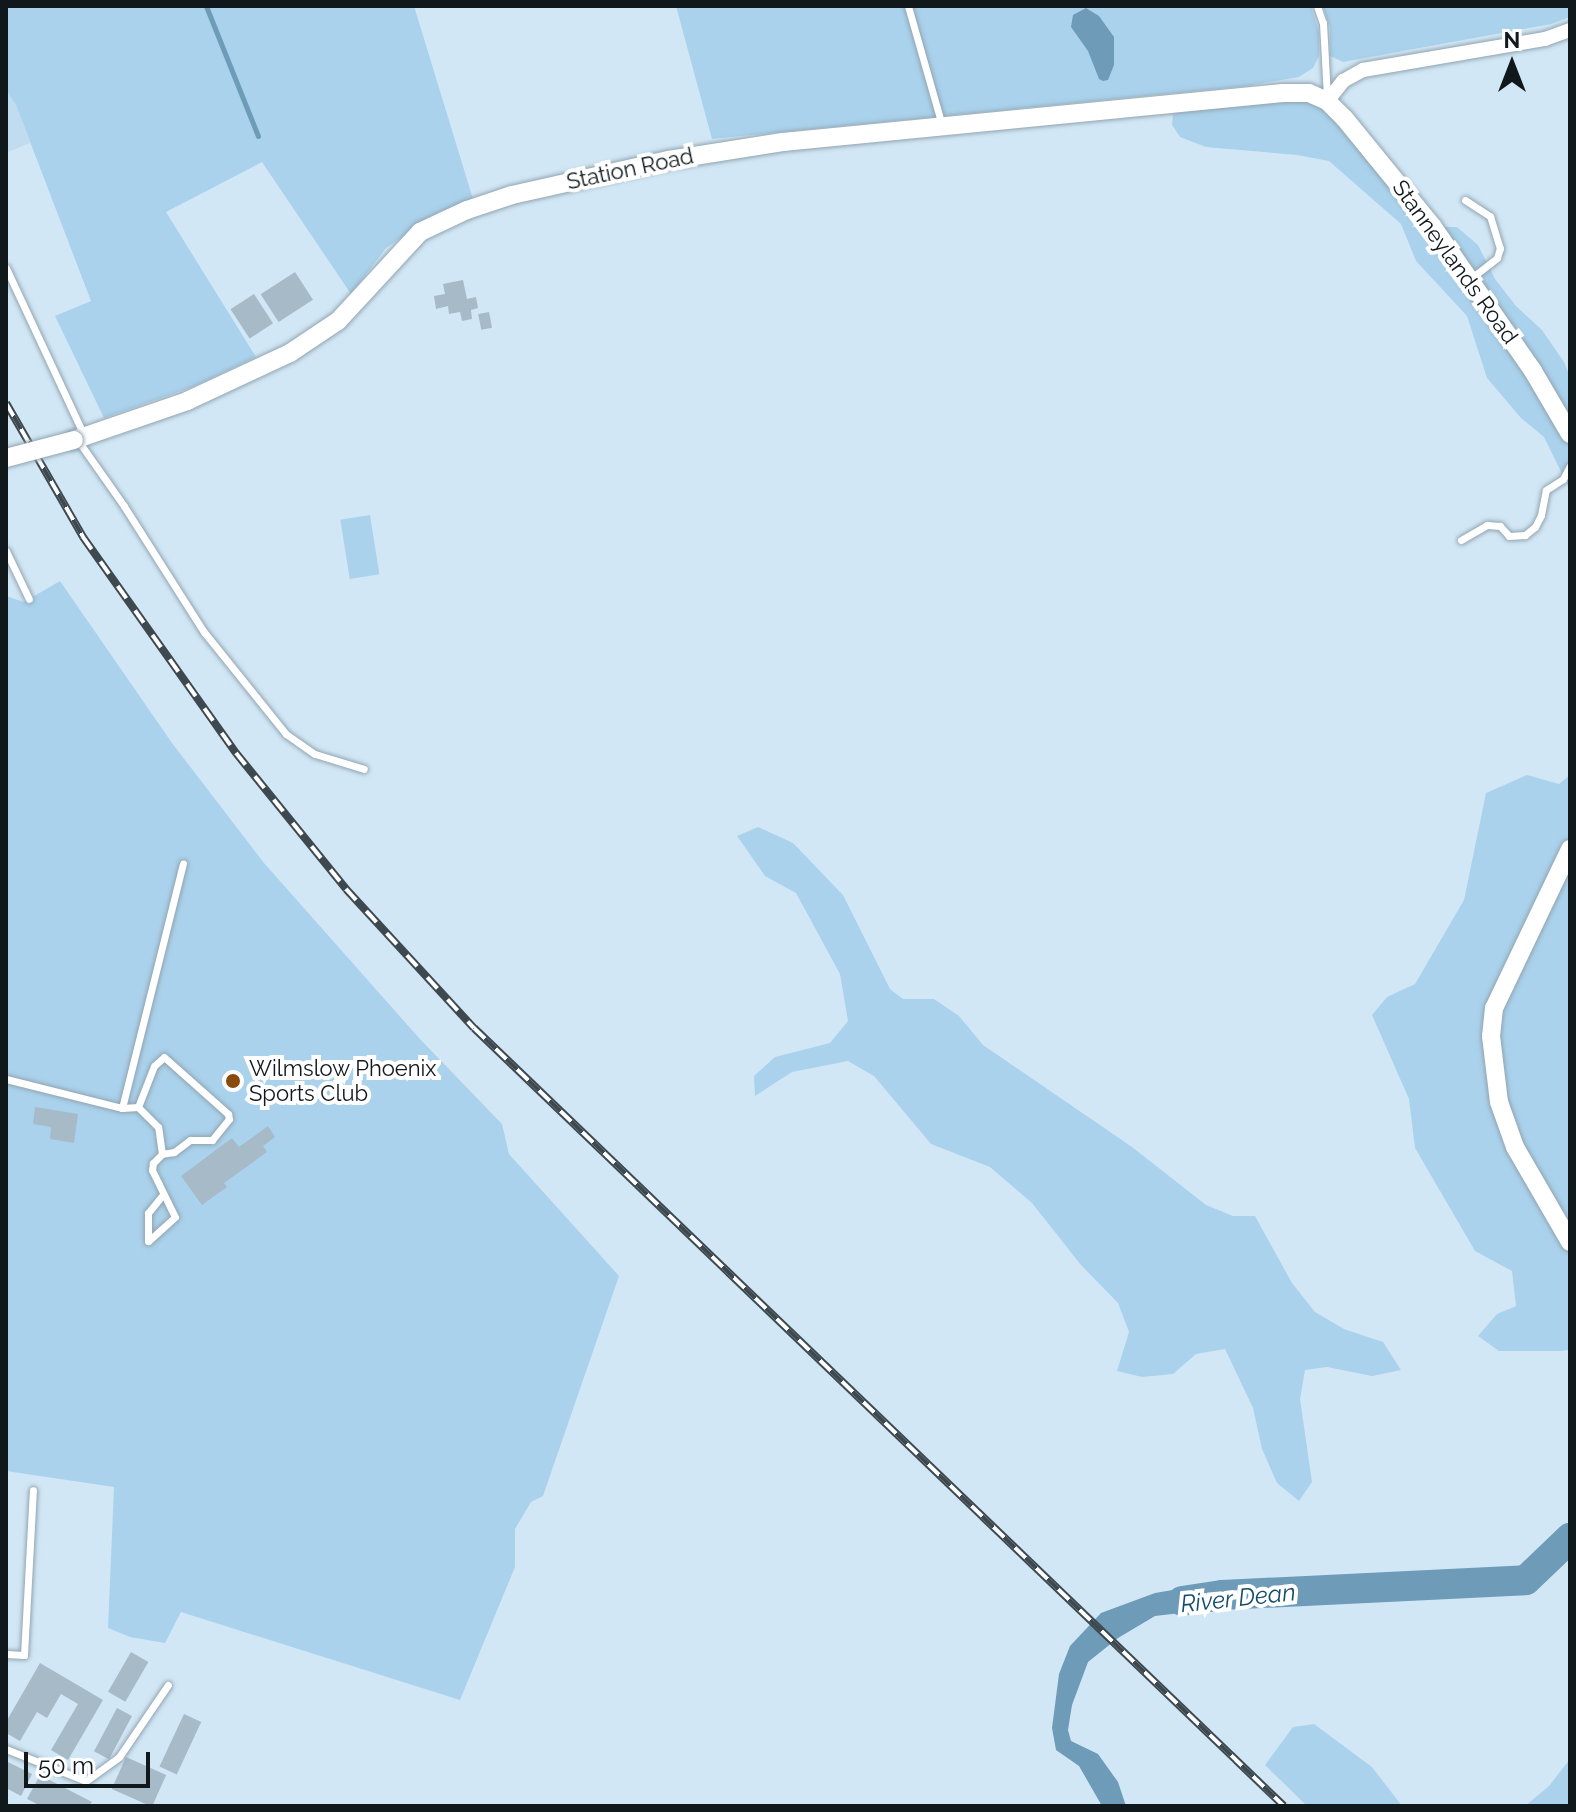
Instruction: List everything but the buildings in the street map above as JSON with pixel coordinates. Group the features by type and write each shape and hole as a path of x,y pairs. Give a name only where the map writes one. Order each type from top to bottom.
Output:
{"street":[{"path":"1327,101 1343,81 1363,70 1545,39 1570,30"},
{"name":"Station Road","path":"6,458 79,439 187,401 290,353 338,321 420,232 467,210 554,184 714,151 942,125 1283,93 1309,93 1327,101"},
{"name":"Stanneylands Road","path":"1327,101 1433,227 1533,371 1570,434"},
{"path":"1570,849 1494,1008 1491,1036 1499,1102 1515,1147 1570,1242"}],"lane":[{"path":"908,6 942,125"},
{"path":"1317,6 1323,23 1327,101"},
{"path":"1465,200 1490,216 1500,248 1497,258 1469,279"},
{"path":"6,268 79,439 204,632 286,734 315,754 364,769"},
{"path":"1461,540 1487,525 1500,526 1509,536 1525,535 1541,515 1546,490 1563,479 1570,466"},
{"path":"6,551 29,599"},
{"path":"122,1108 183,863"},
{"path":"138,1107 154,1066 164,1057 228,1114 228,1124 212,1140 190,1140 174,1152 162,1154 152,1166 162,1196 174,1210 175,1217 148,1241 148,1213 162,1196"},
{"path":"6,1079 122,1108 138,1107 158,1127 162,1154"},
{"path":"6,1654 24,1655 33,1490"},
{"path":"6,1749 86,1781 119,1757 168,1685"}],"shaded area":[{"path":"6,6 414,6 473,199 439,212 386,248 351,294 262,162 166,212 256,357 192,387 104,418 55,316 91,301 16,105 6,90"},
{"path":"676,6 1311,6 1319,33 1319,56 1313,68 1299,77 1246,86 712,139"},
{"path":"1323,6 1570,6 1570,17 1551,24 1343,62 1330,56 1330,28"},
{"path":"1086,8 1099,16 1114,37 1114,65 1108,80 1099,79 1088,51 1071,27 1073,15"},
{"path":"6,90 16,104 30,143 6,153"},
{"path":"1309,93 1433,227 1457,227 1478,245 1495,279 1516,306 1542,330 1564,362 1570,377 1570,490 1544,437 1521,418 1487,378 1467,316 1416,261 1401,224 1329,161 1206,147 1180,137 1172,125 1174,105"},
{"path":"370,515 379,574 350,579 340,520"},
{"name":"Wilmslow Phoenix Sports Club","path":"60,581 172,743 264,863 419,1038 502,1124 509,1154 619,1276 543,1496 531,1502 515,1529 515,1567 460,1700 181,1612 165,1643 130,1637 108,1628 114,1487 6,1471 6,596 24,602"},
{"path":"1527,775 1559,784 1570,775 1570,1350 1560,1351 1499,1351 1478,1336 1497,1314 1516,1306 1512,1271 1475,1251 1415,1148 1409,1099 1372,1015 1387,997 1415,984 1464,900 1486,793"},
{"path":"758,827 793,843 843,895 890,989 903,999 934,999 959,1016 983,1045 1132,1147 1206,1205 1233,1216 1255,1216 1292,1283 1315,1312 1344,1329 1383,1342 1401,1370 1372,1376 1327,1367 1305,1370 1300,1399 1312,1482 1299,1501 1277,1483 1262,1449 1253,1408 1225,1349 1196,1354 1173,1374 1142,1377 1117,1371 1129,1332 1118,1303 1081,1265 1032,1203 990,1167 931,1144 874,1076 848,1061 792,1072 755,1096 754,1076 775,1057 830,1043 848,1021 840,974 796,893 765,876 737,836"},
{"name":"River Dean","path":"1220,1582 1223,1608 1155,1616 1118,1638 1088,1662 1072,1705 1068,1730 1071,1741 1098,1754 1118,1782 1126,1806 1102,1806 1079,1766 1056,1750 1052,1728 1059,1674 1070,1646 1101,1613 1155,1593"},
{"path":"1314,1724 1372,1767 1402,1806 1307,1806 1265,1765 1293,1727"},
{"path":"1570,1759 1570,1806 1525,1806 1549,1786"}],"waterway":[{"path":"206,6 258,136"},
{"name":"River Dean","path":"1182,1601 1222,1595 1526,1580 1570,1538"}],"railway":[{"path":"6,403 83,537 236,753 346,889 474,1028 1284,1806"}],"place":[{"name":"Wilmslow Phoenix Sports Club","path":"233,1081"}]}
